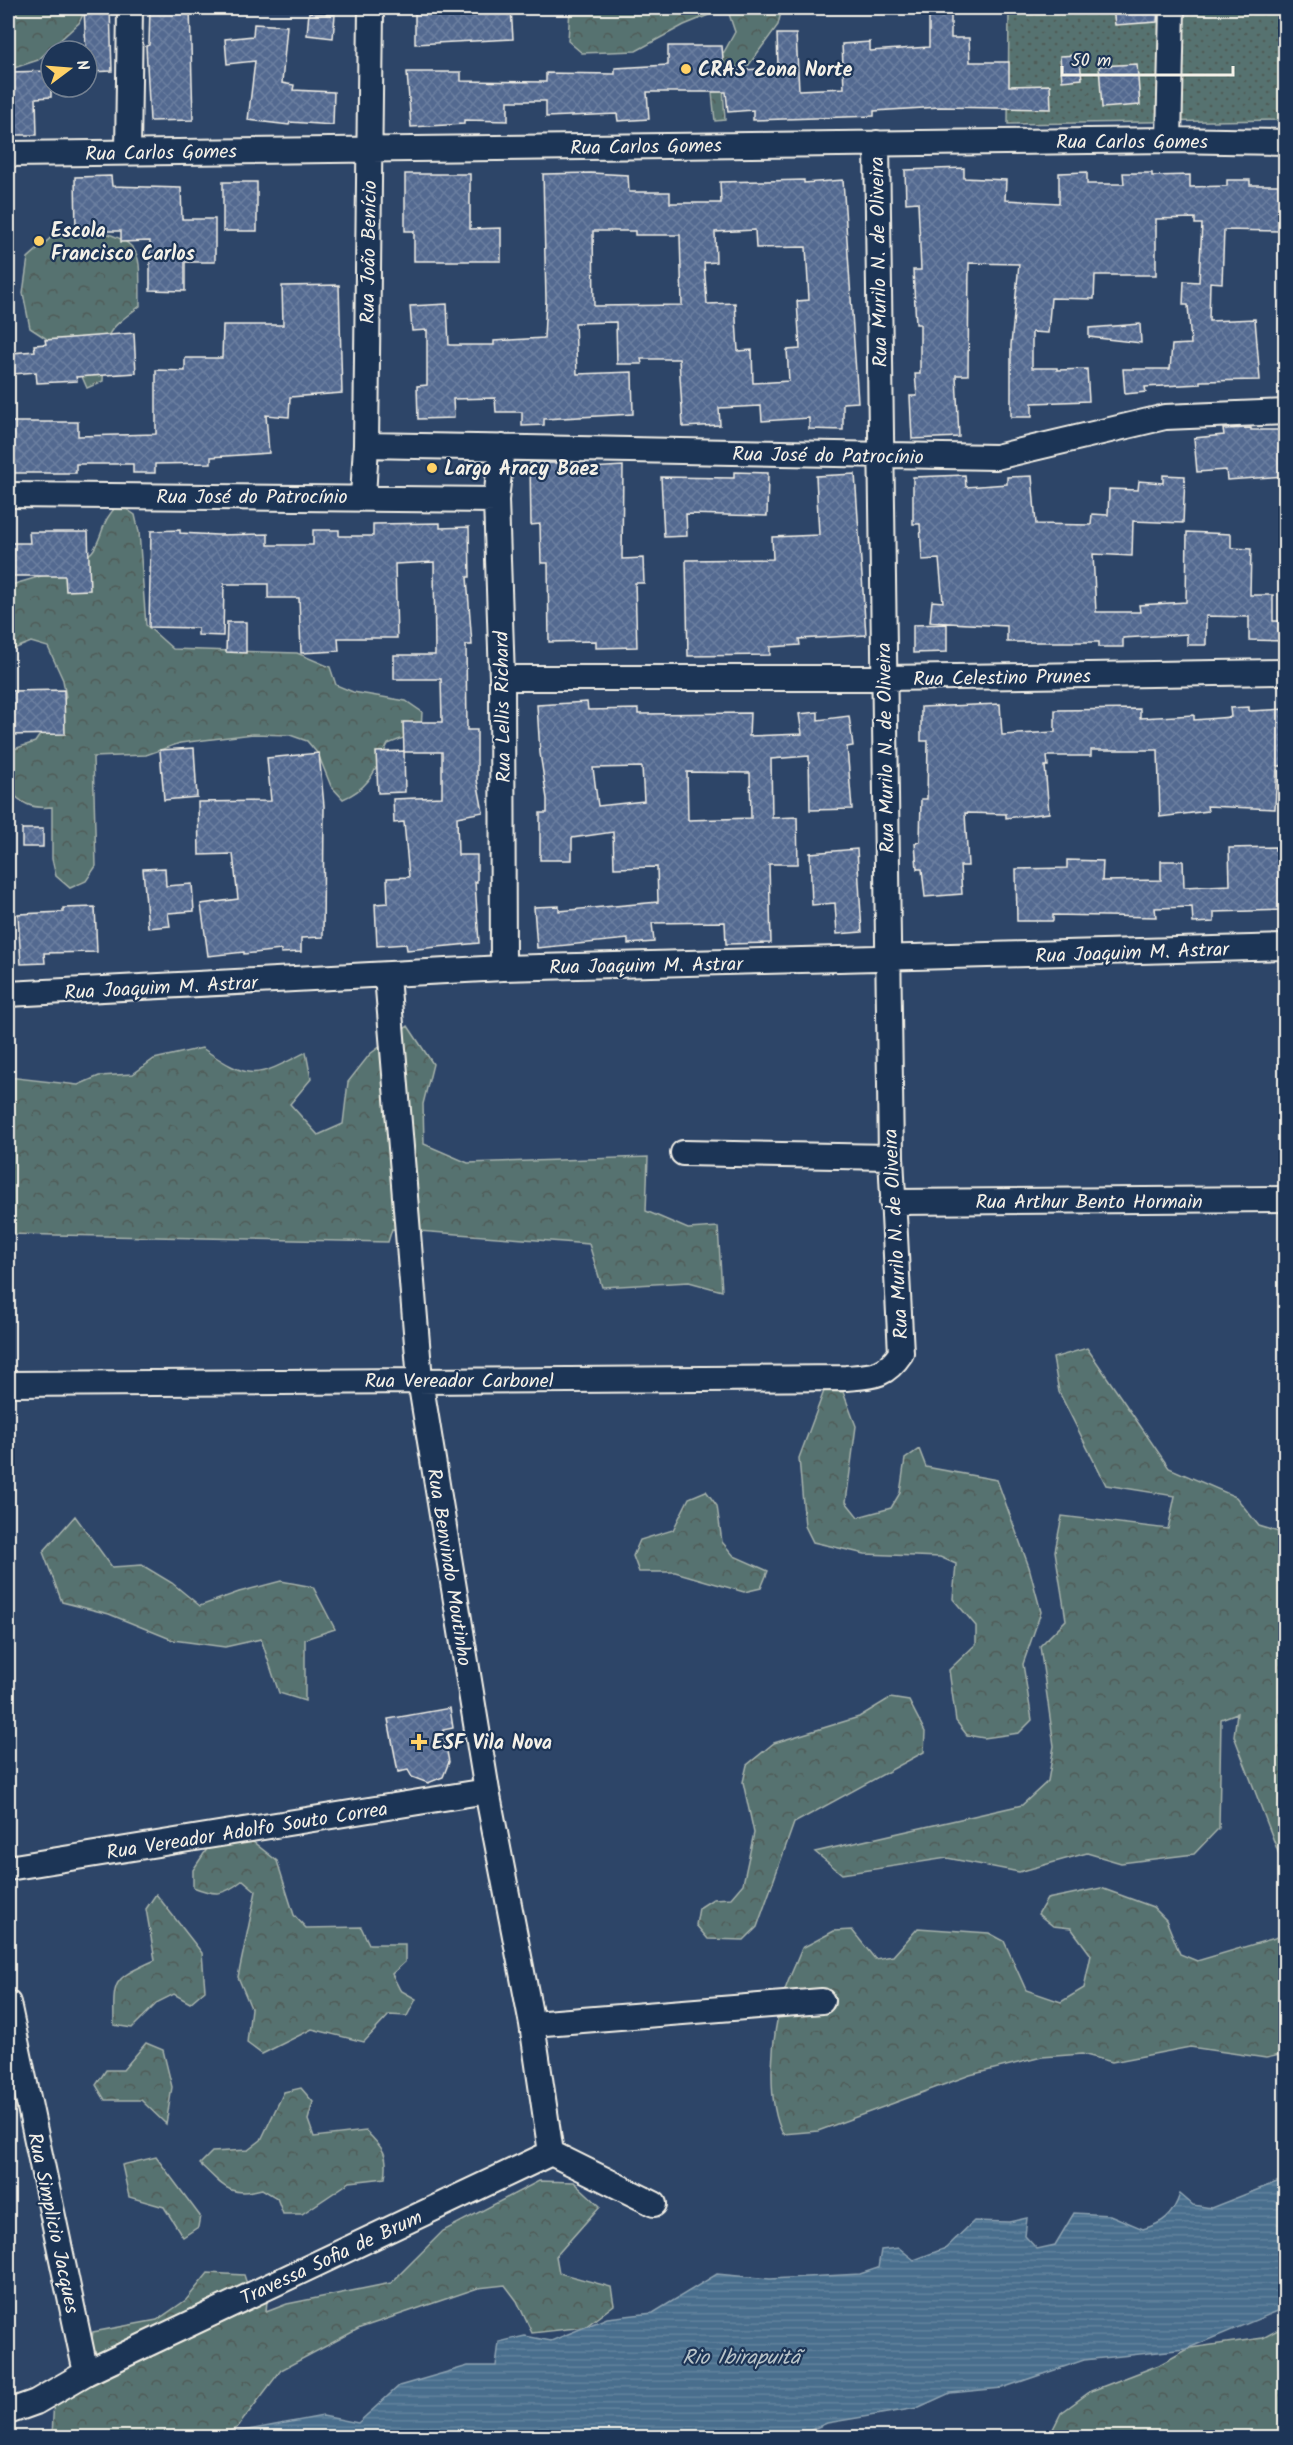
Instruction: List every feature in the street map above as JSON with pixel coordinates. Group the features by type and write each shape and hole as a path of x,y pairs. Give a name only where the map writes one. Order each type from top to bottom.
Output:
{"street":[{"path":"128,152 130,8"},
{"name":"Rua João Benício","path":"363,497 366,445 371,8"},
{"path":"1169,140 1172,8"},
{"name":"Rua Carlos Gomes","path":"8,154 1169,140 1286,142"},
{"name":"Rua Murilo N. de Oliveira","path":"877,143 887,960 892,1202 901,1353"},
{"name":"Rua José do Patrocínio","path":"366,445 880,457 996,457 1165,417 1286,412"},
{"name":"Rua Lellis Richard","path":"502,447 496,500 502,678 504,968"},
{"name":"Rua José do Patrocínio","path":"8,495 496,500"},
{"name":"Rua Celestino Prunes","path":"502,678 884,678 1286,672"},
{"name":"Rua Joaquim M. Astrar","path":"8,994 387,976 504,968 887,960 1286,947"},
{"name":"Rua Benvindo Moutinho","path":"387,976 420,1380 487,1791 532,2024 551,2153"},
{"path":"683,1153 891,1157"},
{"name":"Rua Arthur Bento Hormain","path":"892,1202 1286,1199"},
{"name":"Rua Vereador Carbonel","path":"8,1384 846,1378 879,1375 893,1366 901,1353"},
{"name":"Rua Vereador Adolfo Souto Correa","path":"8,1868 487,1791"},
{"path":"532,2024 822,2001"},
{"name":"Rua Simplicio Jacques","path":"8,2004 86,2373"},
{"path":"551,2153 654,2204"},
{"name":"Travessa Sofia de Brum","path":"8,2412 36,2402 86,2373 551,2153"}],"green space":[{"path":"8,8 86,8 79,23 61,39 39,39 38,60 8,70"},
{"path":"570,8 782,8 778,25 748,66 722,69 725,120 715,121 708,54 724,52 735,32 729,14 716,12 684,25 636,51 582,53 568,41"},
{"path":"1009,8 1285,8 1285,120 1008,124"},
{"path":"89,228 121,239 136,252 140,272 140,306 118,323 108,336 104,353 103,381 87,388 73,356 30,328 23,293 28,258 55,234"},
{"path":"119,504 135,515 139,532 146,625 173,649 297,653 330,667 336,685 353,692 406,701 422,712 421,731 388,744 371,777 360,789 343,799 331,786 318,754 307,741 290,735 253,734 180,743 146,755 93,757 96,866 86,881 70,888 56,876 52,859 52,807 27,804 17,798 8,788 8,751 35,742 66,697 63,680 48,647 31,642 14,649 8,645 8,586 67,567 88,555 94,549 109,516"},
{"path":"408,1026 433,1064 423,1104 424,1144 468,1163 648,1157 646,1211 688,1229 718,1227 722,1291 689,1282 602,1287 589,1244 392,1229 388,1242 8,1234 8,1077 78,1085 99,1076 133,1074 154,1059 202,1048 232,1066 253,1072 275,1067 306,1052 311,1079 290,1104 318,1135 343,1124 348,1082 370,1054"},
{"path":"1087,1348 1169,1468 1236,1497 1259,1526 1285,1534 1285,1870 1234,1736 1237,1713 1221,1719 1219,1828 1194,1854 1121,1863 1087,1853 1019,1872 947,1858 842,1874 815,1852 1022,1805 1048,1781 1054,1746 1040,1646 1066,1620 1055,1551 1062,1516 1168,1529 1175,1496 1106,1485 1059,1392 1053,1358"},
{"path":"824,1391 843,1392 856,1426 846,1502 858,1517 891,1508 900,1493 905,1459 919,1449 926,1467 997,1480 1029,1567 1041,1612 1023,1664 1032,1720 1019,1733 984,1738 967,1735 956,1721 949,1670 976,1644 976,1626 953,1599 956,1564 940,1557 865,1554 813,1542 805,1526 799,1458"},
{"path":"706,1491 717,1506 722,1542 734,1556 768,1571 761,1588 744,1592 675,1572 639,1572 633,1556 640,1540 673,1530 689,1498"},
{"path":"75,1516 112,1567 142,1565 172,1583 200,1606 239,1592 281,1581 313,1587 335,1629 305,1639 305,1701 279,1693 261,1639 225,1647 173,1640 109,1614 62,1602 43,1552"},
{"path":"890,1698 909,1701 925,1732 924,1752 794,1823 757,1927 744,1940 708,1939 696,1925 699,1908 713,1899 731,1898 743,1884 754,1833 743,1782 747,1765 774,1743 859,1717"},
{"path":"247,1837 277,1861 294,1915 306,1928 361,1927 369,1944 405,1944 405,1962 392,1974 400,1990 416,1999 407,2016 389,2015 364,2042 312,2029 262,2054 247,2043 251,2008 238,1977 256,1891 243,1880 224,1892 214,1893 201,1890 193,1887 193,1870 213,1840"},
{"path":"1101,1888 1153,1907 1166,1920 1180,1954 1197,1961 1285,1935 1285,2054 1266,2058 1190,2047 1112,2062 1082,2054 1042,2057 970,2075 818,2131 783,2134 777,2120 774,2103 773,2047 783,1996 802,1948 834,1931 852,1930 875,1959 893,1956 918,1928 989,1933 1004,1941 1026,1990 1061,2002 1084,1988 1091,1955 1071,1928 1053,1926 1038,1914 1047,1899"},
{"path":"156,1894 202,1953 205,1990 190,2003 174,1994 158,2002 132,2028 114,2025 114,1997 118,1982 131,1972 155,1960 146,1909"},
{"path":"146,2043 163,2050 172,2087 166,2124 141,2100 105,2100 96,2085 106,2070 123,2070"},
{"path":"301,2088 313,2102 308,2120 314,2137 366,2131 383,2152 386,2163 385,2178 350,2182 302,2214 283,2214 277,2198 262,2189 241,2192 227,2188 200,2164 212,2152 248,2150 261,2140 284,2092"},
{"path":"156,2157 200,2216 198,2227 183,2237 164,2207 129,2197 122,2165"},
{"path":"539,2181 574,2182 600,2206 556,2256 559,2273 611,2287 614,2305 585,2327 532,2333 517,2301 505,2285 478,2288 360,2328 281,2370 237,2428 214,2437 47,2438 52,2436 55,2380 87,2368 93,2332 157,2320 186,2300 208,2273 244,2275 250,2293 267,2301 266,2312 287,2304 391,2283 443,2231"},
{"path":"1285,2326 1285,2437 1049,2437 1061,2413 1091,2391 1159,2365 1190,2348 1263,2338"}],"water":[{"name":"Rio Ibirapuitã","path":"1285,2176 1285,2308 1186,2349 1084,2360 1002,2388 950,2393 917,2408 827,2423 795,2437 227,2437 237,2432 323,2416 358,2423 399,2386 468,2366 496,2366 499,2342 525,2336 551,2341 607,2318 653,2313 717,2274 770,2279 860,2274 878,2268 881,2250 899,2248 914,2260 946,2248 974,2221 1009,2222 1027,2218 1025,2236 1037,2249 1055,2245 1074,2213 1110,2215 1143,2229 1167,2217 1180,2194 1193,2205 1211,2208 1277,2182"}],"building":[{"path":"84,8 110,8 112,71 99,72 99,39 85,39"},
{"path":"150,8 190,8 193,120 150,121 146,46 149,45"},
{"path":"415,8 511,8 513,39 415,44"},
{"path":"1113,8 1158,8 1157,22 1115,25"},
{"path":"309,12 335,15 333,38 307,35"},
{"path":"929,14 951,14 951,38 969,38 970,62 1009,62 1009,86 1050,85 1051,109 940,107 874,111 874,116 753,120 753,110 728,112 726,92 647,92 649,119 618,121 617,114 546,117 546,101 508,101 508,121 464,120 464,124 411,127 407,72 461,72 461,81 546,82 546,73 615,74 615,68 668,65 668,46 722,46 724,72 778,67 777,34 796,34 799,90 844,88 842,44 870,42 870,51 929,47"},
{"path":"254,24 287,26 282,83 294,85 293,90 334,92 333,125 290,122 289,125 248,120 255,61 227,64 225,39 253,36"},
{"path":"1079,55 1082,79 1062,81 1060,56"},
{"path":"1137,64 1140,105 1102,108 1099,66"},
{"path":"39,71 39,98 36,98 37,135 11,135 9,72"},
{"path":"964,168 964,178 1006,180 1005,200 1059,203 1059,173 1087,172 1087,184 1124,184 1123,173 1152,173 1152,176 1190,175 1190,187 1227,186 1227,180 1250,180 1250,185 1279,185 1279,231 1224,230 1222,283 1210,282 1209,321 1255,319 1260,380 1200,381 1200,384 1145,387 1146,392 1125,394 1123,369 1170,369 1172,345 1191,344 1188,305 1183,305 1184,281 1199,282 1202,224 1195,224 1195,218 1156,219 1156,275 1095,275 1094,299 1051,298 1048,333 1032,332 1032,368 1087,369 1089,401 1032,403 1032,417 1011,417 1011,345 1019,264 969,263 968,375 956,375 959,437 912,439 910,396 917,396 915,374 920,374 920,324 916,324 913,270 921,270 918,202 906,203 905,170"},
{"path":"405,174 470,174 470,229 501,228 501,261 414,261 414,231 405,231"},
{"path":"543,174 628,175 629,192 670,192 670,203 721,203 720,182 804,180 804,183 843,180 858,402 843,403 843,430 809,429 809,418 762,421 761,406 719,408 720,425 683,427 679,359 641,359 642,364 617,364 616,322 575,323 577,374 632,372 633,414 544,419 544,425 522,426 522,412 496,412 495,398 453,399 454,418 418,419 417,386 427,385 427,330 412,331 410,306 447,304 449,345 494,345 494,341 544,338 546,300","holes":["755,230 756,248 806,247 809,300 797,301 800,349 787,350 789,381 753,383 752,350 738,351 735,303 707,304 704,263 716,262 715,232","593,231 635,231 635,235 680,235 682,305 594,306"]},
{"path":"111,176 112,186 181,188 182,219 215,219 215,262 185,262 185,291 150,290 150,241 121,242 121,231 76,231 75,177"},
{"path":"223,182 257,182 257,231 223,231"},
{"path":"339,285 342,393 290,397 289,417 266,415 269,453 211,457 211,463 155,464 155,473 133,473 133,464 76,464 76,473 11,473 11,422 78,422 78,436 156,434 156,370 185,371 185,358 222,358 223,325 283,325 282,286"},
{"path":"1140,324 1141,343 1089,337 1089,328"},
{"path":"134,333 136,373 76,377 77,381 37,383 36,372 13,374 11,353 35,351 34,345 46,344 45,340"},
{"path":"1251,428 1251,430 1286,430 1286,476 1227,480 1226,470 1197,472 1194,438 1224,435 1223,429"},
{"path":"530,463 573,463 573,469 623,466 622,559 643,558 644,583 635,583 637,647 596,648 596,641 549,642 548,563 541,563 540,524 531,525"},
{"path":"734,472 768,473 767,516 686,514 687,536 664,537 661,477 734,478"},
{"path":"855,474 866,635 799,639 800,645 770,647 770,655 688,656 686,560 773,559 772,537 819,535 816,476"},
{"path":"965,475 966,487 1007,484 1007,477 1032,476 1036,524 1091,525 1092,514 1108,515 1109,489 1138,490 1139,481 1163,483 1163,475 1185,476 1183,523 1133,521 1132,556 1093,554 1096,612 1140,612 1139,605 1186,602 1187,532 1231,534 1231,548 1251,549 1250,595 1273,595 1273,621 1286,621 1286,641 1249,640 1249,617 1206,616 1206,645 1187,645 1187,634 1123,638 1123,647 1099,647 1099,642 1007,642 1007,626 930,622 932,601 943,602 939,559 922,560 920,524 913,524 913,477"},
{"path":"440,523 440,528 469,527 470,577 467,577 472,645 466,645 467,730 477,730 477,780 483,812 457,817 458,855 477,855 477,882 475,882 479,943 407,950 406,944 377,946 375,904 388,903 387,878 409,877 404,822 394,823 393,799 442,797 442,752 404,752 403,722 442,722 441,679 394,679 394,655 435,655 434,562 395,564 397,638 338,638 339,651 301,653 299,598 268,598 268,584 224,584 223,636 198,635 198,628 149,627 151,531 180,530 180,533 217,535 268,534 268,545 313,545 313,530 339,530 339,536 373,536 373,524"},
{"path":"29,532 88,532 90,590 66,591 65,576 8,576 8,543 30,543"},
{"path":"227,622 246,622 246,653 226,652"},
{"path":"947,624 947,652 913,653 913,625"},
{"path":"64,690 65,734 8,735 8,691"},
{"path":"587,702 588,710 638,709 638,714 750,713 749,736 802,734 799,714 818,712 818,720 849,716 853,746 847,747 852,809 810,810 809,756 771,759 772,818 797,817 798,864 769,864 771,943 726,944 725,922 652,923 654,942 628,944 628,939 537,948 534,907 559,906 559,911 658,902 657,867 614,868 613,832 572,838 572,860 540,860 540,813 547,813 547,799 540,753 537,705","holes":["642,767 644,801 598,806 593,768","687,772 750,773 751,818 688,820"]},
{"path":"1000,704 1002,735 1055,732 1055,710 1140,709 1140,718 1194,715 1194,720 1231,717 1230,708 1249,707 1249,711 1286,709 1286,766 1277,766 1275,809 1207,806 1208,811 1160,817 1158,750 1091,750 1091,756 1047,756 1048,766 1045,766 1049,813 1006,818 1006,814 965,813 968,866 960,866 962,894 925,897 922,869 917,869 915,843 920,842 921,799 927,799 928,741 921,741 921,707"},
{"path":"194,748 197,797 164,800 160,750"},
{"path":"404,751 405,792 378,793 376,752"},
{"path":"319,753 324,806 323,937 301,938 301,952 281,953 281,950 208,956 201,904 238,899 233,854 199,855 198,802 271,801 267,758"},
{"path":"22,829 43,829 43,847 22,847"},
{"path":"1275,847 1275,850 1286,849 1286,910 1214,912 1214,922 1193,923 1192,907 1155,908 1156,917 1053,915 1053,921 1017,921 1016,869 1067,868 1067,860 1103,861 1102,881 1161,880 1161,861 1183,861 1184,887 1230,885 1229,848"},
{"path":"857,849 862,932 837,934 835,903 812,905 810,853"},
{"path":"165,868 166,886 192,884 194,911 168,913 170,926 148,928 143,869"},
{"path":"95,907 97,952 44,953 45,963 21,964 18,914 63,912 63,908"},
{"name":"ESF Vila Nova","path":"450,1708 453,1728 443,1730 449,1762 443,1777 428,1783 412,1777 408,1770 398,1772 388,1719"}],"place":[{"name":"CRAS Zona Norte","path":"686,69"},
{"name":"Escola Francisco Carlos","path":"39,241"},
{"name":"Largo Aracy Baez","path":"432,468"},
{"name":"ESF Vila Nova","path":"419,1742"}]}
